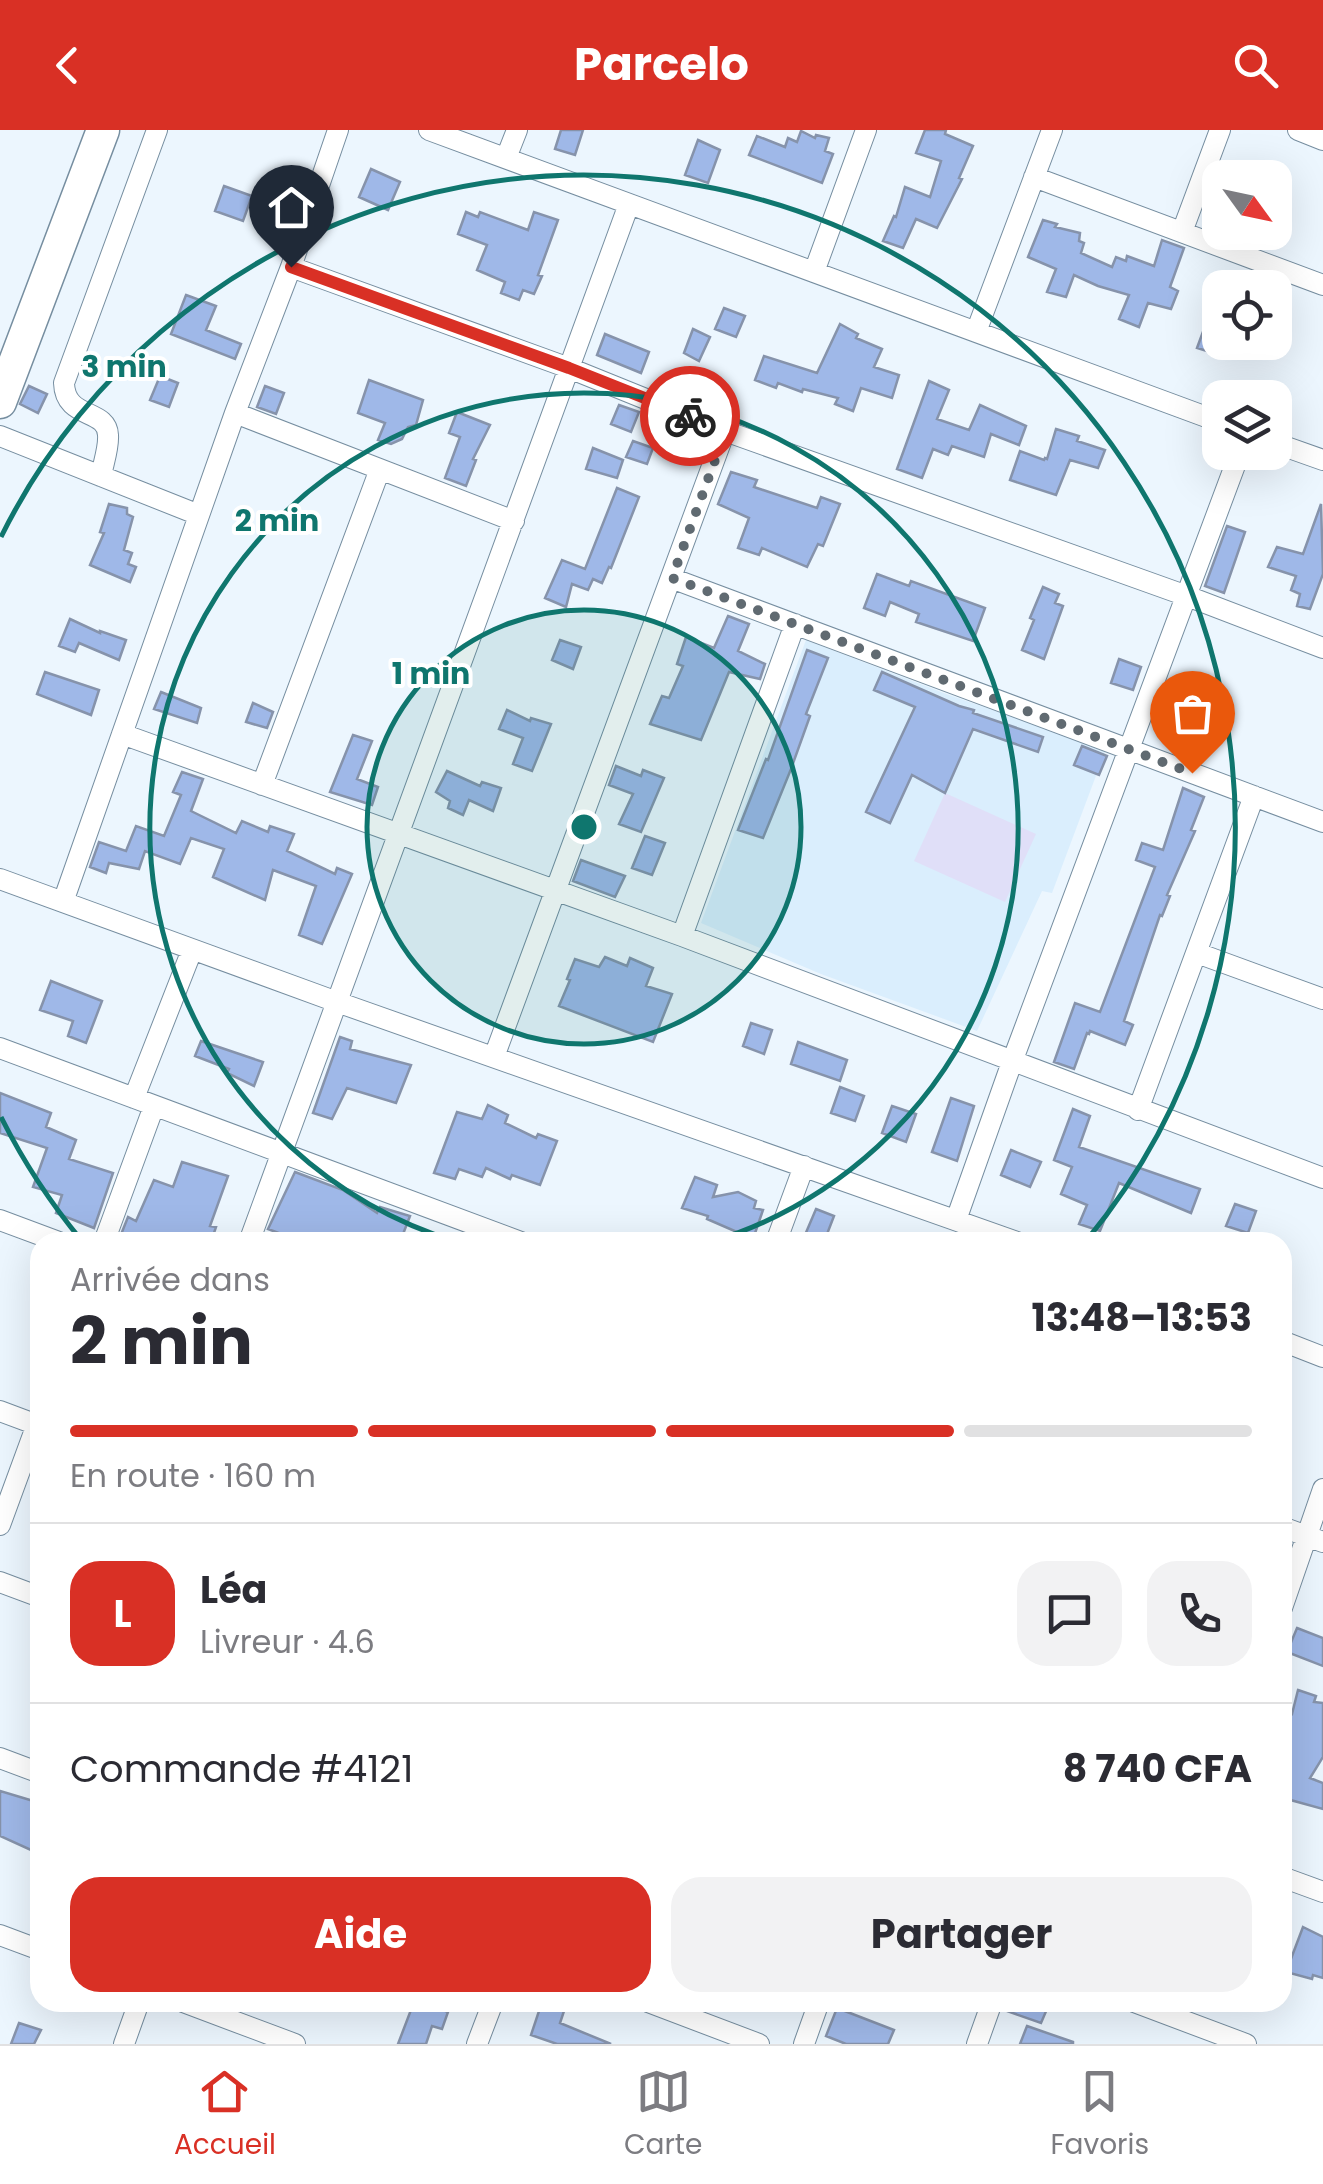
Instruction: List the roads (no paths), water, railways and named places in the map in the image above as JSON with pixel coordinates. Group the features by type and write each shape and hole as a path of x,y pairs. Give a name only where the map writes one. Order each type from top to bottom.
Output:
{"main road":[{"path":"0,402 102,130"}],"street":[{"path":"101,476 109,434 106,426 70,404 64,395 64,383 157,130"},
{"path":"63,902 338,130"},
{"path":"429,130 1202,415"},
{"path":"506,158 517,130"},
{"path":"814,272 866,130"},
{"path":"976,332 1052,130"},
{"path":"1182,232 1220,130"},
{"path":"1298,130 1323,140"},
{"path":"1034,177 1323,286"},
{"path":"253,1232 629,204"},
{"path":"291,267 1323,648"},
{"path":"235,413 514,520"},
{"path":"494,1057 726,430"},
{"path":"0,436 199,516"},
{"path":"1292,446 1321,453"},
{"path":"262,785 380,469"},
{"path":"956,1220 1233,470"},
{"path":"672,578 1323,822"},
{"path":"682,936 795,624"},
{"path":"122,734 682,936 1323,1178"},
{"path":"1138,1110 1254,796"},
{"path":"0,879 989,1232"},
{"path":"107,1232 192,950"},
{"path":"1197,953 1323,999"},
{"path":"0,1048 494,1232"},
{"path":"780,1232 804,1166"},
{"path":"0,1220 32,1232"},
{"path":"1292,1346 1323,1357"},
{"path":"0,1411 30,1419"},
{"path":"0,1525 30,1446"},
{"path":"1292,1587 1315,1539 1323,1489"},
{"path":"0,1582 30,1593"},
{"path":"0,1758 30,1769"},
{"path":"1292,1881 1323,1892"},
{"path":"0,1935 30,1946"},
{"path":"124,2044 135,2012"},
{"path":"210,2012 295,2044"},
{"path":"478,2044 489,2012"},
{"path":"674,2012 758,2044"},
{"path":"804,2044 815,2012"},
{"path":"977,2044 988,2012"},
{"path":"1161,2012 1246,2044"}]}
